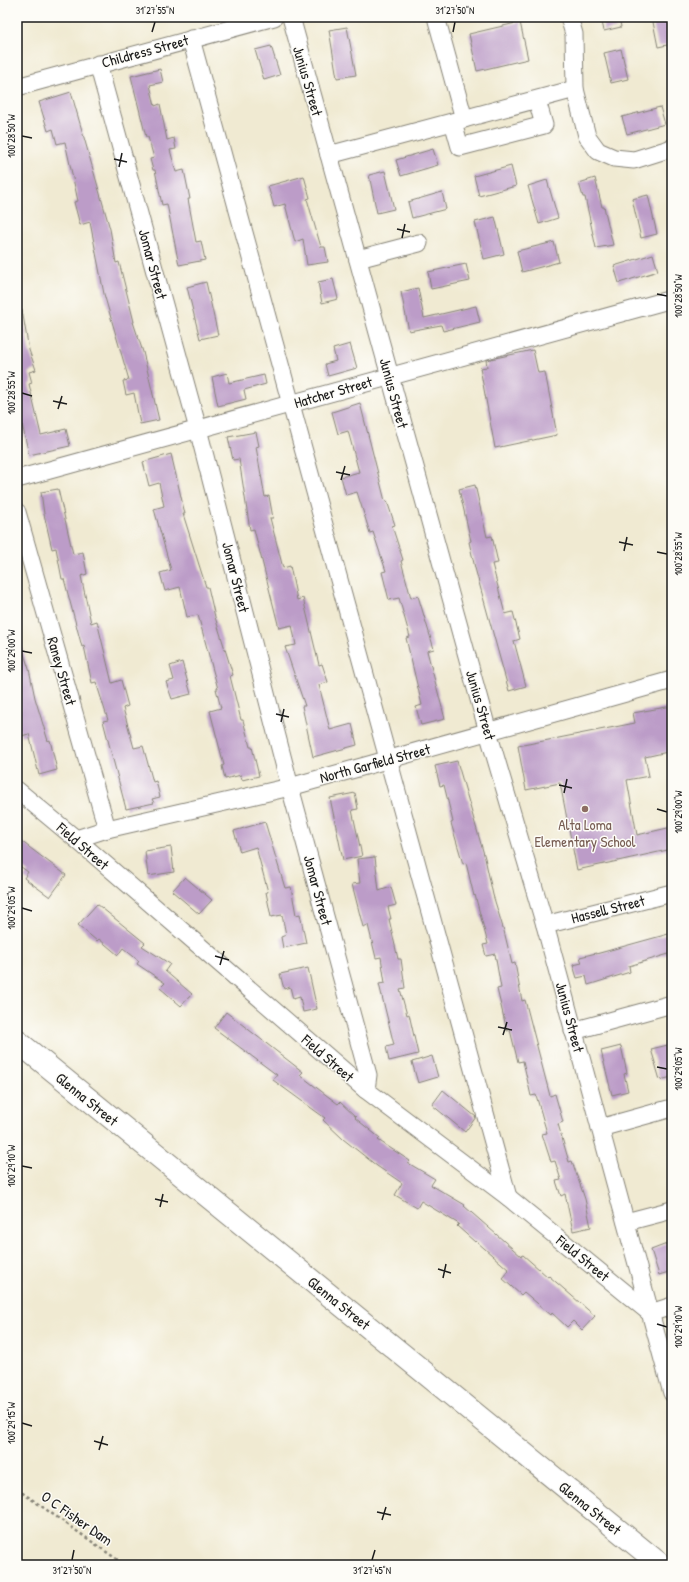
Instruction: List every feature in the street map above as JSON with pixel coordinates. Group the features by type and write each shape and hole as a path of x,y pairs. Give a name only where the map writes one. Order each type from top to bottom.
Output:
{"main road":[{"name":"Glenna Street","path":"17,1042 660,1565"}],"street":[{"name":"Childress Street","path":"17,87 274,17"},
{"name":"Junius Street","path":"291,17 488,732 545,925 672,1393"},
{"path":"436,17 459,121 460,147 544,125 537,100"},
{"path":"569,17 574,34 575,89 587,136 598,151 614,158 634,160 672,148"},
{"path":"190,39 508,1197"},
{"name":"Jomar Street","path":"98,64 198,429 290,786 368,1075 366,1090"},
{"path":"329,155 575,89"},
{"path":"358,259 418,244"},
{"name":"Hatcher Street","path":"17,479 672,299"},
{"name":"Raney Street","path":"17,512 107,829"},
{"name":"North Garfield Street","path":"76,839 107,829 290,786 672,680"},
{"name":"Field Street","path":"17,790 76,839 366,1090 508,1197 650,1313"},
{"name":"Hassell Street","path":"545,925 672,893"},
{"path":"573,1031 672,1004"},
{"path":"600,1128 672,1108"},
{"path":"626,1222 672,1210"},
{"path":"650,1313 672,1306"}],"path":[{"name":"O C Fisher Dam","path":"17,1489 125,1565"}],"building":[{"path":"601,17 619,17 621,27 604,31"},
{"path":"652,17 670,17 672,44 658,47"},
{"path":"520,22 528,59 477,71 469,34"},
{"path":"347,27 356,75 337,78 329,30"},
{"path":"271,46 280,75 264,80 255,50"},
{"path":"621,49 628,79 611,83 604,53"},
{"path":"160,69 163,82 150,85 155,106 160,104 167,140 174,138 176,149 170,150 176,172 184,170 196,242 201,241 205,260 179,265 167,204 162,205 155,170 153,170 150,159 154,158 148,137 146,137 131,76"},
{"path":"71,92 110,229 116,263 119,262 159,420 140,424 134,393 126,395 123,381 129,380 104,294 90,222 80,225 74,202 78,201 65,142 57,144 53,129 48,131 39,102"},
{"path":"660,107 665,124 627,134 622,117"},
{"path":"433,149 438,165 401,176 396,160"},
{"path":"511,166 516,186 479,196 474,176"},
{"path":"385,171 394,209 377,213 369,175"},
{"path":"304,176 310,198 307,199 321,247 325,247 328,262 307,265 303,239 295,242 285,204 274,207 268,186"},
{"path":"595,178 613,245 596,248 585,197 583,197 579,183"},
{"path":"547,180 558,218 539,224 528,186"},
{"path":"442,192 446,209 412,218 408,202"},
{"path":"648,195 657,234 641,238 632,199"},
{"path":"495,217 504,254 484,259 475,222"},
{"path":"554,242 559,262 522,272 517,251"},
{"path":"653,254 658,271 619,283 614,266"},
{"path":"466,264 470,281 431,289 428,272"},
{"path":"333,279 338,299 322,303 318,282"},
{"path":"206,282 218,335 200,339 187,287"},
{"path":"418,288 424,318 476,306 480,322 443,331 441,325 409,331 401,292"},
{"path":"17,310 22,310 29,350 36,370 29,372 32,383 29,384 41,435 66,429 70,446 29,455 22,424 17,426"},
{"path":"350,344 357,368 328,376 325,364 336,361 333,349"},
{"path":"533,350 538,373 545,372 557,435 495,448 480,368 487,367 486,360"},
{"path":"227,373 229,383 264,375 266,384 244,390 246,399 218,406 212,377"},
{"path":"360,403 385,501 387,501 395,525 392,526 403,560 401,561 411,598 418,596 434,649 427,651 445,719 421,725 416,707 422,705 406,638 410,637 399,598 389,600 382,572 386,571 373,532 370,533 357,492 346,495 341,477 359,472 348,431 338,434 332,412"},
{"path":"256,432 259,446 256,447 265,497 269,496 273,518 270,518 283,568 290,566 297,600 303,598 319,665 322,664 328,682 319,685 330,730 352,724 357,745 313,757 302,706 305,706 285,647 296,645 292,625 279,628 254,529 250,530 239,459 233,460 228,437"},
{"path":"171,454 185,514 183,514 206,587 208,587 215,617 233,675 230,676 241,720 243,720 250,747 252,747 259,776 242,780 241,775 225,779 222,766 224,765 210,711 221,708 216,689 218,689 198,615 187,617 180,587 165,591 160,573 171,570 154,509 164,506 159,483 149,486 143,462"},
{"path":"475,485 487,537 492,536 498,563 492,564 505,614 513,612 520,639 514,641 526,686 509,691 475,568 469,542 471,541 459,489"},
{"path":"58,489 73,554 83,552 87,574 81,576 91,623 97,621 112,683 121,680 128,706 123,708 134,748 143,746 153,782 156,781 160,797 152,799 154,803 126,809 103,721 108,720 96,682 92,683 84,646 82,647 64,579 62,579 56,548 52,549 44,514 41,492"},
{"path":"17,642 20,642 29,669 35,698 48,741 50,740 57,770 39,775 29,734 21,736 17,723 17,711 21,710 17,695"},
{"path":"182,662 191,694 172,699 166,682 174,680 170,666"},
{"path":"672,706 672,751 645,757 649,776 627,780 637,835 672,827 672,849 577,870 560,783 526,790 518,746 635,723 633,713"},
{"path":"457,761 485,858 493,895 512,964 515,963 522,1001 525,1000 550,1096 555,1094 563,1122 558,1124 569,1162 572,1161 585,1199 591,1227 573,1231 565,1194 561,1196 556,1181 561,1180 555,1161 551,1162 542,1134 547,1133 536,1095 531,1096 523,1061 518,1062 510,1030 507,1031 497,989 501,988 495,954 486,956 483,945 488,944 475,895 474,896 466,863 463,864 451,823 453,822 444,785 440,786 435,766"},
{"path":"355,793 358,809 352,810 362,856 343,860 330,798"},
{"path":"265,822 285,888 291,887 296,915 300,914 306,943 283,948 281,937 286,935 282,915 271,917 266,892 268,892 256,847 240,852 234,831"},
{"path":"17,838 66,875 50,897 24,878 28,872 17,864"},
{"path":"171,847 174,872 148,876 145,851"},
{"path":"375,857 379,891 391,887 396,905 388,907 391,919 389,919 398,959 401,959 405,988 400,989 407,1015 409,1014 418,1054 389,1061 386,1047 394,1045 379,984 385,983 381,957 376,958 368,925 363,927 352,884 360,883 357,859"},
{"path":"185,877 212,900 199,914 172,891"},
{"path":"97,904 145,943 142,946 170,964 165,971 192,994 181,1006 160,988 165,983 137,964 139,961 123,948 118,955 99,939 97,941 78,925"},
{"path":"672,933 672,953 629,966 630,972 588,985 586,976 577,978 573,965 582,963 580,957"},
{"path":"308,968 317,1009 303,1012 300,997 293,999 290,987 284,989 280,974"},
{"path":"226,1012 303,1072 300,1075 338,1104 340,1102 356,1117 355,1118 380,1138 378,1140 410,1161 408,1163 435,1179 431,1185 465,1205 464,1206 521,1256 523,1255 548,1277 549,1276 595,1316 582,1330 573,1321 567,1327 552,1313 551,1315 524,1292 521,1295 502,1278 509,1270 457,1226 459,1224 421,1201 417,1208 395,1195 402,1183 377,1166 343,1139 323,1120 325,1118 273,1080 277,1075 214,1028"},
{"path":"672,1044 672,1077 660,1080 651,1049"},
{"path":"621,1046 627,1073 624,1074 628,1091 612,1095 601,1051"},
{"path":"432,1056 438,1077 418,1083 412,1062"},
{"path":"443,1090 476,1117 465,1132 432,1105"},
{"path":"672,1242 672,1271 659,1275 651,1250"}],"place":[{"name":"Alta Loma Elementary School","path":"585,809"}]}
